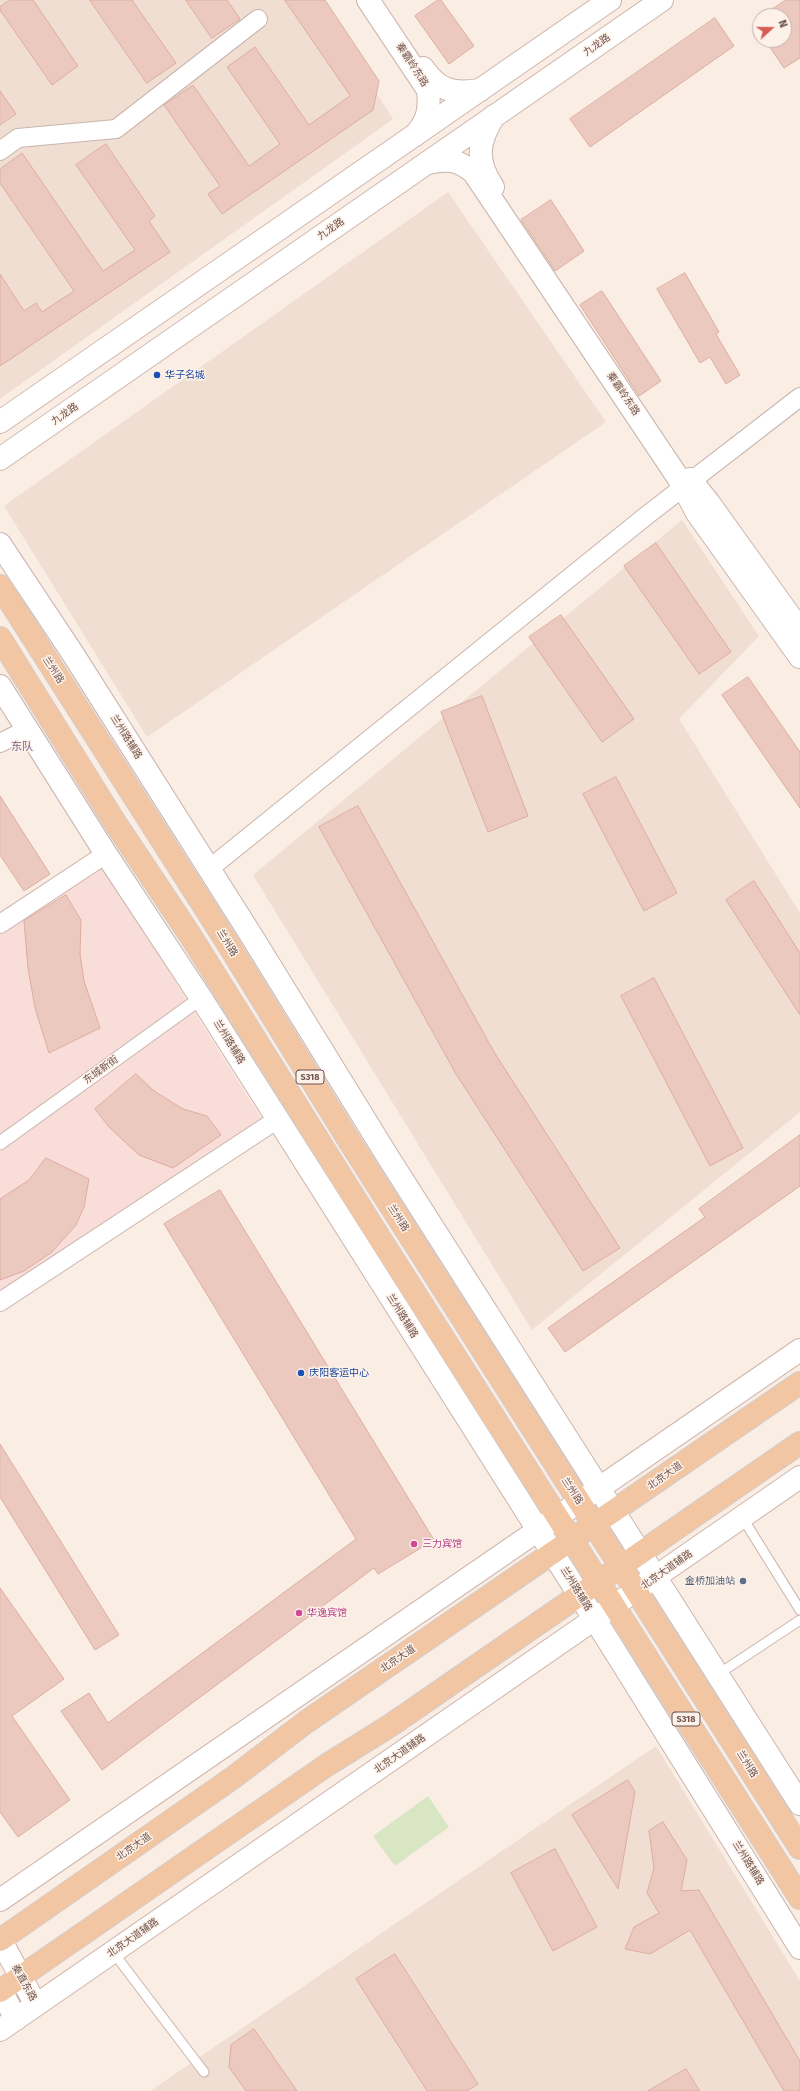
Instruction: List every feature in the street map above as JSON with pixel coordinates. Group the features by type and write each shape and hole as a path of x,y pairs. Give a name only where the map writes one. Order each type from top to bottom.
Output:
{"main road":[{"name":"兰州路","path":"0,586 216,925 348,1139 800,1848"},
{"name":"S318","path":"0,638 116,824 190,935 557,1517 800,1898"},
{"name":"北京大道","path":"0,1940 234,1777 306,1722 800,1383"},
{"path":"0,1990 321,1770 391,1725 800,1443"}],"street":[{"name":"秦霸岭东路","path":"368,0 428,90 430,105 428,116 423,126 415,135"},
{"name":"秦霸岭东路","path":"376,0 429,77 440,86 452,92 480,90"},
{"path":"0,422 610,0"},
{"name":"九龙路","path":"0,459 662,0"},
{"path":"0,151 18,138 116,129 258,20"},
{"name":"秦霸岭东路","path":"494,116 482,139 480,152 483,167 490,182 687,483 697,513 800,657"},
{"name":"秦霸岭东路","path":"427,163 454,161 464,165 474,173 687,483 709,503 800,630"},
{"path":"209,869 687,483 800,398"},
{"name":"兰州路辅路","path":"0,544 73,654 388,1157 800,1804"},
{"name":"兰州路辅路","path":"0,686 28,728 106,854 201,998 595,1619 800,1948"},
{"path":"0,743 28,728"},
{"path":"0,924 106,854"},
{"name":"东城新街","path":"0,1143 201,998"},
{"path":"0,1302 278,1119"},
{"path":"0,1900 800,1350"},
{"name":"北京大道辅路","path":"8,2024 800,1477"},
{"name":"秦直东路","path":"0,1940 36,2005"},
{"path":"0,1990 8,2024"}],"lane":[{"path":"742,1517 800,1610"},
{"path":"717,1675 800,1620"},
{"path":"113,1952 204,2072"}],"shaded area":[{"path":"0,0 317,0 393,119 0,399"},
{"path":"448,192 606,422 147,737 4,506"},
{"path":"682,520 759,636 679,719 800,913 800,1112 532,1330 253,875"},
{"path":"102,865 263,1121 0,1294 0,929"},
{"path":"656,1746 800,1981 800,2091 150,2091"}],"green space":[{"path":"428,1796 449,1827 395,1866 373,1836"}],"building":[{"path":"10,0 33,0 78,66 52,85 0,10 0,7"},
{"path":"90,0 132,0 176,63 147,83"},
{"path":"186,0 227,0 240,19 212,38"},
{"path":"285,0 325,0 379,81 373,110 222,214 208,194 220,186 164,105 193,85 249,166 280,144 227,67 255,47 309,125 350,96"},
{"path":"438,0 441,0 474,46 449,64 415,16"},
{"path":"786,0 800,0 800,58 784,68 770,48 792,48 792,8 774,8"},
{"path":"715,18 734,46 590,147 570,119"},
{"path":"0,91 16,114 0,125"},
{"path":"106,144 155,216 149,221 170,252 0,366 0,274 24,311 36,303 42,312 74,291 0,183 0,169 22,153 103,271 135,250 76,165"},
{"path":"551,200 584,251 555,271 521,220"},
{"path":"685,273 719,332 716,334 740,375 726,384 710,357 700,363 657,289"},
{"path":"602,291 661,381 639,396 580,305"},
{"path":"656,543 731,652 699,674 624,566"},
{"path":"561,615 634,719 602,742 529,637"},
{"path":"748,677 800,752 800,808 722,695"},
{"path":"482,696 528,816 488,832 441,712"},
{"path":"616,777 677,893 644,911 583,794"},
{"path":"0,796 50,874 24,891 0,855"},
{"path":"358,806 494,1052 620,1248 583,1271 456,1074 319,827"},
{"path":"754,881 800,953 800,1015 726,900"},
{"path":"66,895 81,920 80,954 84,981 100,1028 49,1053 35,1008 28,968 24,921"},
{"path":"654,978 743,1148 710,1166 621,996"},
{"path":"136,1074 154,1091 183,1109 207,1116 221,1135 173,1168 139,1155 109,1127 95,1109"},
{"path":"800,1135 800,1186 565,1352 548,1328 705,1217 699,1209"},
{"path":"46,1158 89,1179 84,1207 76,1225 52,1252 24,1271 0,1280 0,1199 29,1180"},
{"path":"220,1190 434,1540 378,1574 374,1568 102,1770 61,1711 89,1693 108,1723 356,1539 164,1224"},
{"path":"0,1444 119,1635 95,1650 0,1497"},
{"path":"0,1588 64,1679 12,1716 70,1800 18,1837 0,1812"},
{"path":"628,1780 635,1792 618,1889 572,1815"},
{"path":"663,1822 687,1860 681,1891 699,1890 800,2061 800,2091 784,2091 690,1930 650,1954 625,1949 634,1927 659,1913 647,1893 654,1868 649,1831"},
{"path":"555,1849 597,1927 553,1951 511,1873"},
{"path":"395,1954 478,2084 467,2091 427,2091 356,1979"},
{"path":"254,2029 297,2091 246,2091 229,2067 231,2045"},
{"path":"686,2069 700,2091 648,2091"}],"place":[{"name":"华子名城","path":"157,375"},
{"name":"庆阳客运中心","path":"301,1373"},
{"name":"三力宾馆","path":"414,1544"},
{"name":"金桥加油站","path":"743,1581"},
{"name":"华逸宾馆","path":"299,1613"}],"district":[{"name":"东队","path":"22,747"}]}
